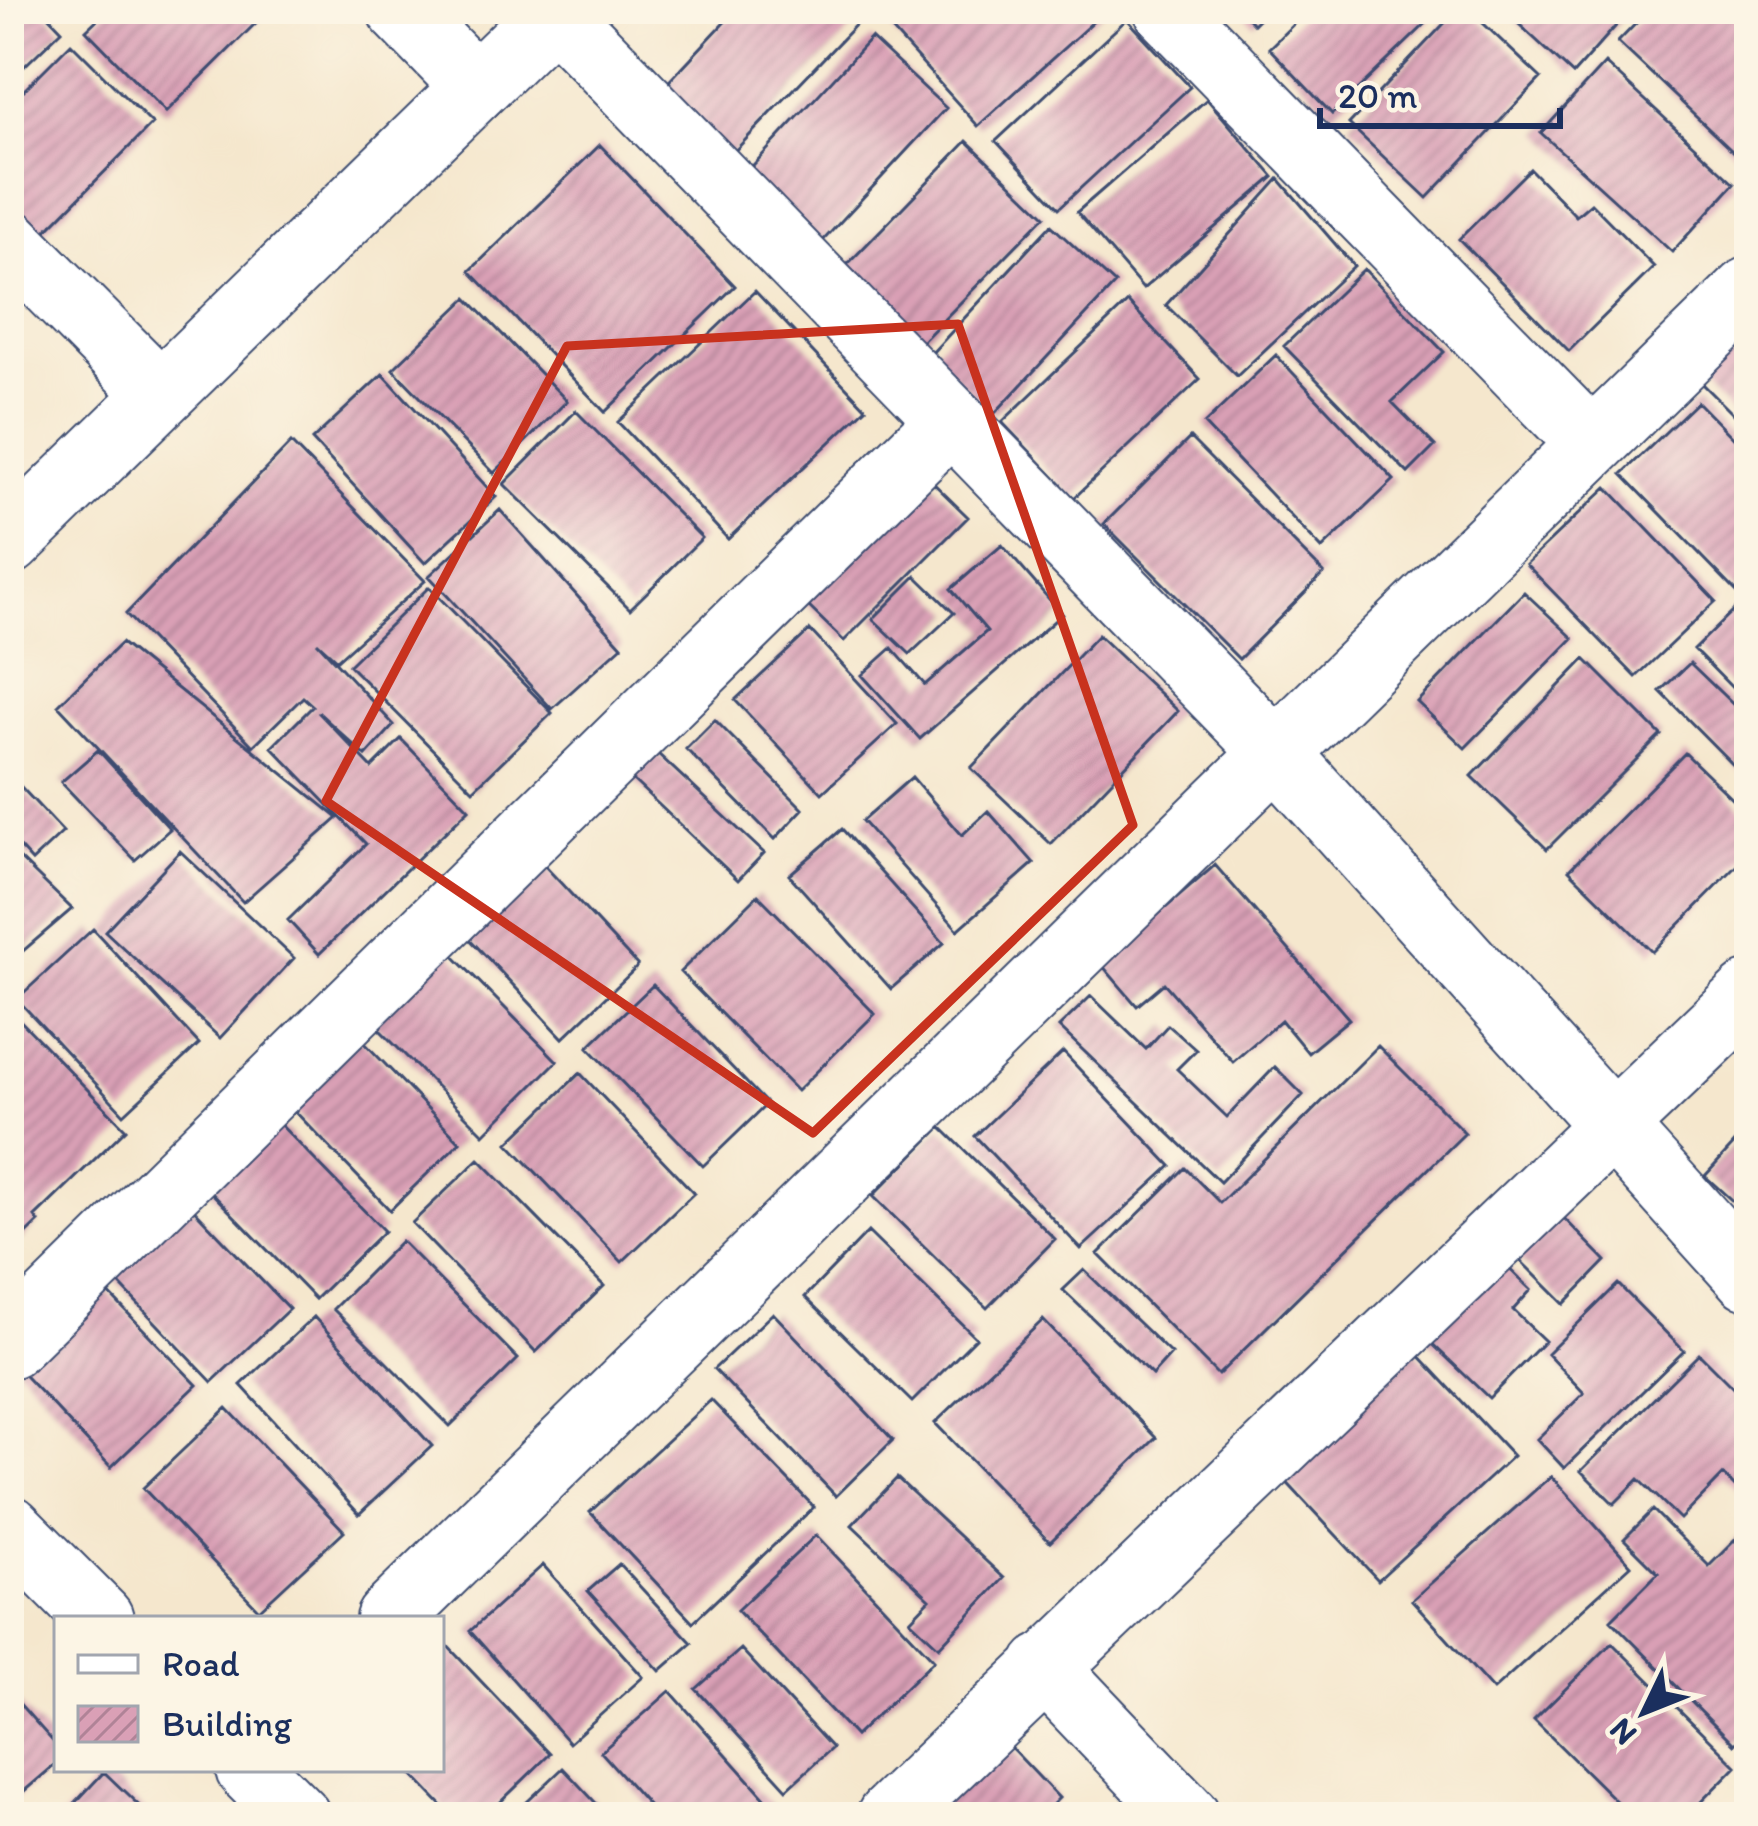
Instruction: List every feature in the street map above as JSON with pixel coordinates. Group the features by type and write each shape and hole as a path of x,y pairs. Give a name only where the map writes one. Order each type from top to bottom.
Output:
{"street":[{"path":"400,9 476,87"},
{"path":"1167,9 1592,444"},
{"path":"9,542 555,10 1277,754 1749,1277"},
{"path":"9,242 160,394"},
{"path":"391,1616 1749,291"},
{"path":"9,1345 951,420"},
{"path":"890,1817 1749,994"},
{"path":"9,1528 97,1616"},
{"path":"1044,1667 1187,1817"},
{"path":"252,1772 297,1817"}],"highlighted area":[{"path":"958,324 1133,825 813,1133 326,801 567,346"}],"building":[{"path":"9,9 42,9 62,30 9,81"},
{"path":"108,9 270,9 166,112 86,30"},
{"path":"737,9 850,9 861,19 728,158 659,92"},
{"path":"873,9 1107,9 978,126"},
{"path":"1239,9 1268,9 1253,24"},
{"path":"1309,9 1441,9 1332,114 1269,48"},
{"path":"1458,9 1468,9 1541,78 1427,198 1349,124"},
{"path":"1513,9 1631,9 1573,74 1508,14"},
{"path":"1650,9 1736,9 1749,21 1749,166 1618,42"},
{"path":"1127,19 1190,87 1059,208 996,141"},
{"path":"871,38 946,108 819,245 744,175"},
{"path":"71,43 152,124 27,250 9,232 9,105"},
{"path":"1605,63 1735,183 1672,252 1541,133"},
{"path":"1207,99 1274,177 1143,289 1077,212"},
{"path":"967,141 1045,216 920,344 843,269"},
{"path":"600,145 735,286 605,412 470,271"},
{"path":"1530,169 1576,216 1591,203 1654,267 1569,351 1459,239"},
{"path":"1279,179 1354,266 1237,376 1166,305"},
{"path":"1051,225 1115,284 994,414 931,354"},
{"path":"1364,269 1444,352 1392,402 1435,446 1408,473 1284,346"},
{"path":"755,291 866,408 728,539 618,422"},
{"path":"467,298 567,401 494,473 393,369"},
{"path":"1128,302 1200,379 1074,498 1002,422"},
{"path":"1749,334 1749,431 1701,383"},
{"path":"1276,355 1394,480 1322,549 1204,424"},
{"path":"383,374 496,497 425,563 312,440"},
{"path":"1697,402 1749,455 1749,582 1738,593 1622,474"},
{"path":"576,411 702,538 630,609 504,484"},
{"path":"1190,438 1324,573 1239,659 1104,524"},
{"path":"291,443 425,581 337,660 317,642 394,725 366,756 318,712 372,768 401,739 469,809 319,954 288,920 366,844 272,747 313,706 303,697 253,746 126,614"},
{"path":"925,475 968,517 844,641 801,599"},
{"path":"1607,487 1716,601 1636,677 1526,564"},
{"path":"500,510 622,646 552,709 429,576"},
{"path":"1002,545 1062,614 920,739 862,675 892,648 925,685 987,631 951,589"},
{"path":"916,576 954,613 910,654 873,619"},
{"path":"429,587 552,713 473,790 349,665"},
{"path":"1524,592 1573,638 1465,748 1417,702"},
{"path":"1737,607 1749,619 1749,705 1694,649"},
{"path":"810,630 897,724 822,793 735,700"},
{"path":"1098,635 1178,711 1051,844 971,768"},
{"path":"121,643 338,818 243,902 58,705"},
{"path":"1585,659 1661,735 1547,849 1472,776"},
{"path":"1690,663 1749,720 1749,781 1660,691"},
{"path":"715,720 803,809 775,839 686,749"},
{"path":"641,738 764,853 738,880 616,764"},
{"path":"98,750 170,829 135,860 61,782"},
{"path":"1685,753 1749,815 1749,854 1652,952 1569,870"},
{"path":"9,774 63,832 32,861 9,836"},
{"path":"912,777 962,835 988,811 1034,863 958,930 862,821"},
{"path":"842,829 944,943 891,989 789,875"},
{"path":"9,848 72,909 9,963"},
{"path":"180,851 294,958 220,1038 105,931"},
{"path":"543,864 638,966 563,1038 466,935"},
{"path":"1215,865 1349,1019 1308,1053 1281,1020 1233,1062 1164,983 1137,1006 1101,964"},
{"path":"758,895 875,1014 797,1091 680,972"},
{"path":"93,929 199,1044 124,1114 17,999"},
{"path":"442,944 557,1061 484,1134 368,1018"},
{"path":"653,985 767,1104 703,1166 588,1047"},
{"path":"1091,996 1146,1049 1168,1025 1196,1050 1177,1069 1227,1117 1275,1067 1303,1095 1220,1182 1059,1027"},
{"path":"9,1009 126,1129 35,1217 39,1222 9,1251"},
{"path":"359,1037 460,1142 390,1210 288,1104"},
{"path":"1378,1046 1465,1133 1218,1375 1098,1254 1185,1168 1220,1203"},
{"path":"1063,1052 1171,1166 1081,1249 975,1136"},
{"path":"580,1073 694,1193 622,1262 508,1143"},
{"path":"272,1116 384,1231 315,1299 203,1184"},
{"path":"941,1127 1055,1239 987,1308 873,1196"},
{"path":"1749,1128 1749,1216 1705,1176"},
{"path":"479,1159 604,1286 536,1352 412,1223"},
{"path":"182,1197 289,1309 212,1382 106,1270"},
{"path":"1552,1206 1606,1261 1564,1304 1509,1249"},
{"path":"868,1232 976,1338 912,1402 805,1297"},
{"path":"401,1241 518,1359 450,1426 333,1309"},
{"path":"1497,1257 1531,1290 1513,1310 1545,1341 1489,1398 1422,1334"},
{"path":"1084,1270 1171,1354 1152,1375 1063,1290"},
{"path":"97,1281 197,1385 111,1467 12,1362"},
{"path":"1618,1284 1684,1351 1564,1468 1537,1439 1584,1393 1547,1354"},
{"path":"773,1313 893,1440 836,1496 714,1369"},
{"path":"314,1317 432,1446 359,1514 241,1385"},
{"path":"1043,1320 1156,1438 1050,1542 935,1423"},
{"path":"1414,1350 1513,1456 1378,1580 1279,1474"},
{"path":"1699,1354 1749,1404 1749,1501 1723,1475 1680,1519 1639,1479 1614,1504 1581,1471"},
{"path":"711,1400 814,1507 693,1622 590,1512"},
{"path":"227,1408 344,1531 259,1610 143,1488"},
{"path":"1551,1476 1631,1565 1493,1690 1412,1600"},
{"path":"897,1478 1004,1578 939,1647 910,1620 930,1599 852,1525"},
{"path":"1653,1510 1709,1566 1745,1530 1749,1534 1749,1729 1734,1744 1611,1620 1658,1573 1624,1539"},
{"path":"816,1535 934,1660 855,1736 737,1610"},
{"path":"619,1564 692,1643 660,1671 588,1591"},
{"path":"543,1565 643,1677 569,1743 470,1631"},
{"path":"444,1642 550,1754 485,1817 453,1817 410,1772 444,1772"},
{"path":"1612,1643 1736,1766 1686,1817 1632,1817 1534,1720"},
{"path":"741,1649 832,1748 787,1789 696,1689"},
{"path":"670,1691 775,1809 766,1817 659,1817 601,1752"},
{"path":"9,1692 54,1743 54,1766 9,1804"},
{"path":"999,1735 1059,1798 1040,1817 913,1817"},
{"path":"563,1768 609,1817 511,1817"},
{"path":"104,1772 151,1817 62,1817"}]}
